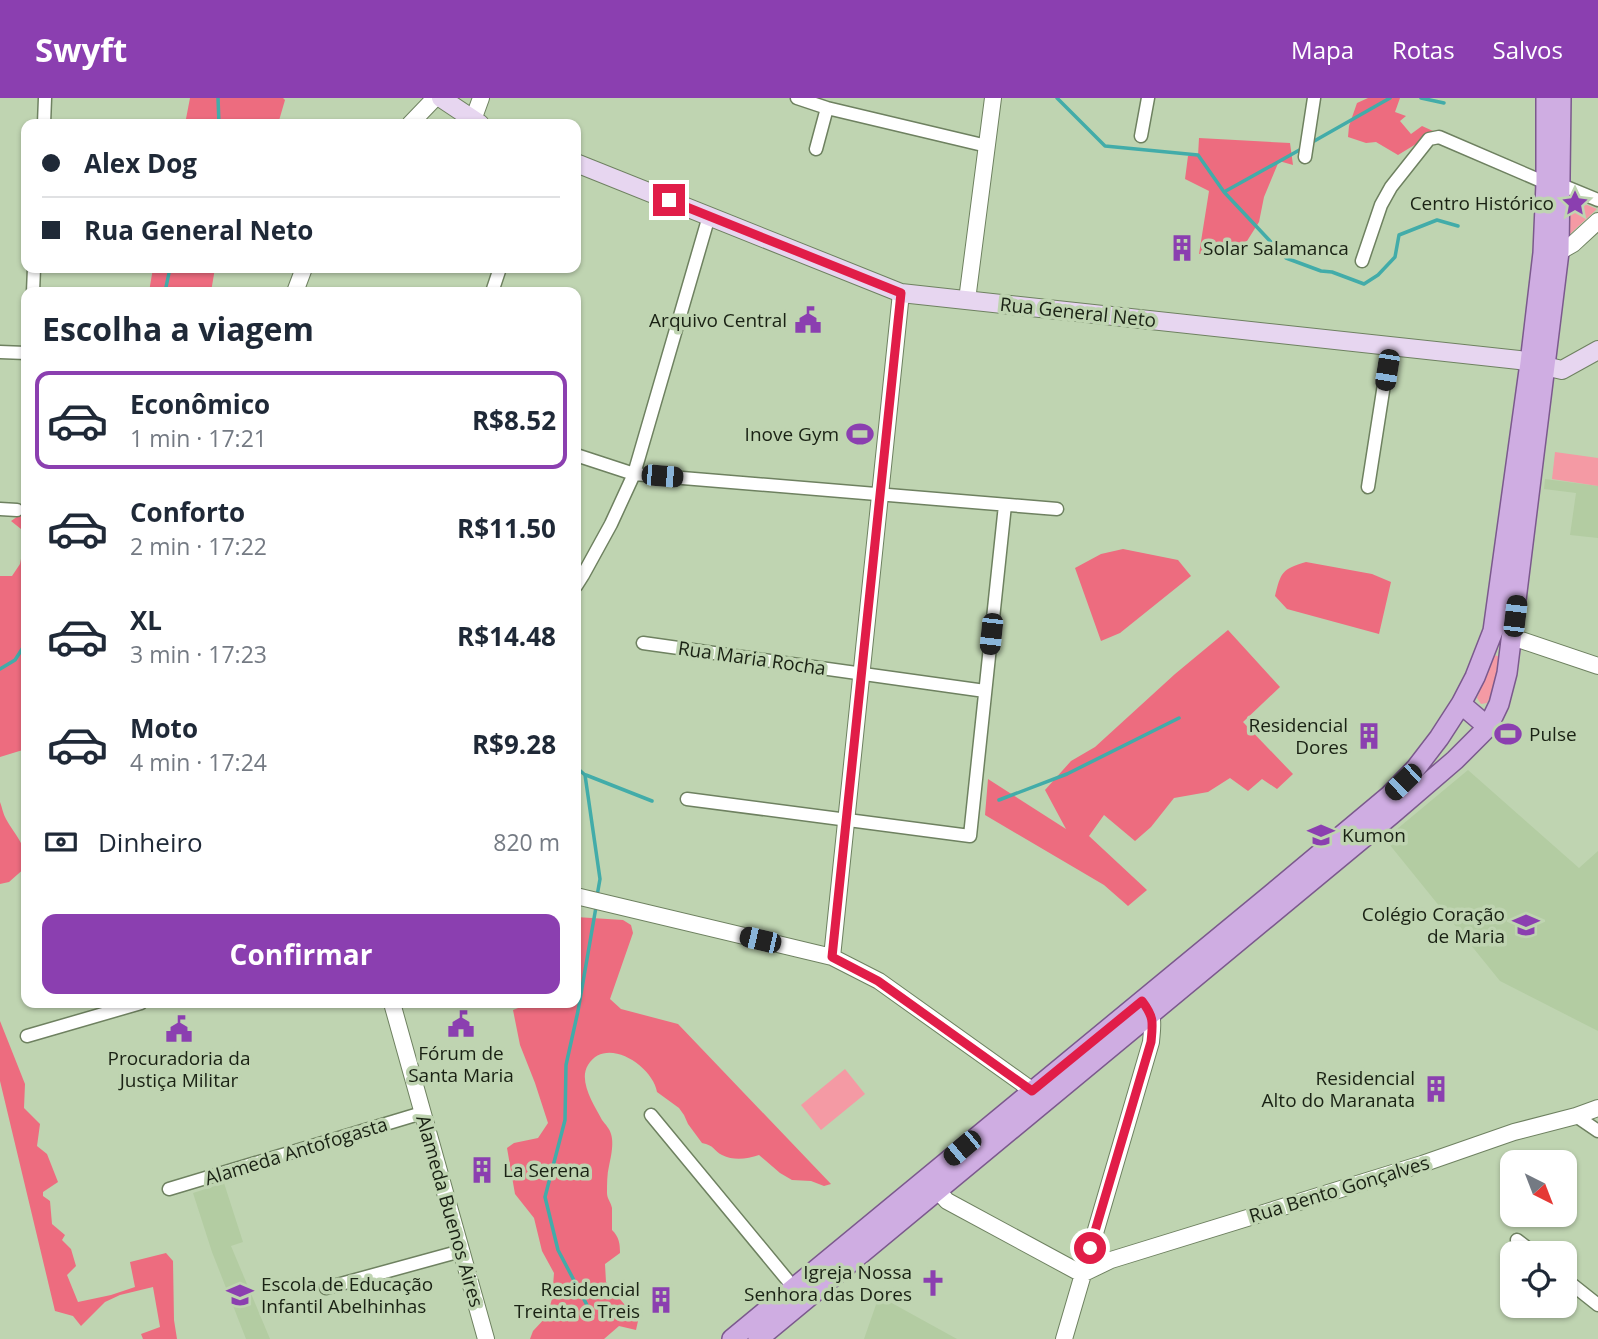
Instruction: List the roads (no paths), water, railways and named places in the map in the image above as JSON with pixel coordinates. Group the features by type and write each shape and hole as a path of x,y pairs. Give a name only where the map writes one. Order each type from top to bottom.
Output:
{"main road":[{"path":"441,98 472,119"},
{"path":"758,1339 932,1185 1032,1091 1147,1007 1390,795 1428,754 1461,704 1493,631 1559,252 1546,98"},
{"path":"732,1339 794,1288 932,1185 1147,1007 1391,815 1455,760 1488,727 1499,705 1512,637 1538,364 1544,253 1561,98"},
{"name":"Rua General Neto","path":"581,165 901,293 1390,346 1538,364 1562,370 1598,350"},
{"path":"1461,704 1488,727"}],"street":[{"path":"44,119 45,98"},
{"path":"415,119 435,98"},
{"path":"477,119 481,98"},
{"path":"797,98 827,108 987,146"},
{"path":"967,300 993,98"},
{"path":"1141,136 1148,98"},
{"path":"1305,157 1314,98"},
{"path":"816,149 827,108"},
{"path":"1362,261 1381,205 1391,187 1429,139 1438,137 1598,200"},
{"path":"581,577 611,524 634,474 709,216"},
{"path":"1559,252 1573,244 1598,221"},
{"path":"832,957 901,293"},
{"path":"1368,486 1390,346"},
{"path":"0,352 21,353"},
{"path":"581,457 634,474 1056,509"},
{"path":"687,799 970,836 1004,505"},
{"path":"0,509 17,510"},
{"path":"1512,637 1598,666"},
{"name":"Rua Maria Rocha","path":"643,643 985,691"},
{"path":"581,897 832,957 878,981 1032,1091"},
{"path":"1064,1339 1151,1042 1153,1020 1147,1007"},
{"path":"27,1036 124,1008"},
{"name":"Alameda Buenos Aires","path":"392,1008 485,1339"},
{"name":"Rua Bento Gonçalves","path":"1082,1274 1111,1260 1422,1164 1514,1132 1598,1108"},
{"name":"Alameda Antofogasta","path":"169,1189 422,1113"},
{"path":"651,1115 794,1288"},
{"path":"1576,1116 1598,1131"},
{"path":"932,1185 947,1201 1082,1274"},
{"path":"326,1288 461,1251"},
{"path":"1577,1288 1598,1305"}],"waterway":[{"path":"218,98 219,119"},
{"path":"1057,98 1105,146 1198,155 1224,192 1303,148"},
{"path":"1309,144 1390,98"},
{"path":"1421,98 1444,103"},
{"path":"1224,192 1286,258 1364,284 1378,275 1395,257 1399,235 1437,220 1458,226"},
{"path":"166,287 169,273"},
{"path":"0,669 15,660 21,651"},
{"path":"999,800 1067,774 1179,718"},
{"path":"581,771 585,775 600,879 597,896"},
{"path":"586,775 652,801"},
{"path":"581,994 596,907"},
{"path":"579,1008 566,1065 565,1120 545,1197 558,1250 588,1307"}],"place":[{"name":"Centro Histórico","path":"1575,203"},
{"name":"Solar Salamanca","path":"1182,248"},
{"name":"Arquivo Central","path":"808,320"},
{"name":"Inove Gym","path":"860,434"},
{"name":"Pulse","path":"1508,734"},
{"name":"Residencial Dores","path":"1369,736"},
{"name":"Kumon","path":"1321,835"},
{"name":"Colégio Coração de Maria","path":"1526,925"},
{"name":"Fórum de Santa Maria","path":"461,1024"},
{"name":"Procuradoria da Justiça Militar","path":"179,1029"},
{"name":"Residencial Alto do Maranata","path":"1436,1089"},
{"name":"La Serena","path":"482,1170"},
{"name":"Igreja Nossa Senhora das Dores","path":"933,1283"},
{"name":"Escola de Educação Infantil Abelhinhas","path":"240,1295"},
{"name":"Residencial Treinta e Treis","path":"661,1300"}]}
